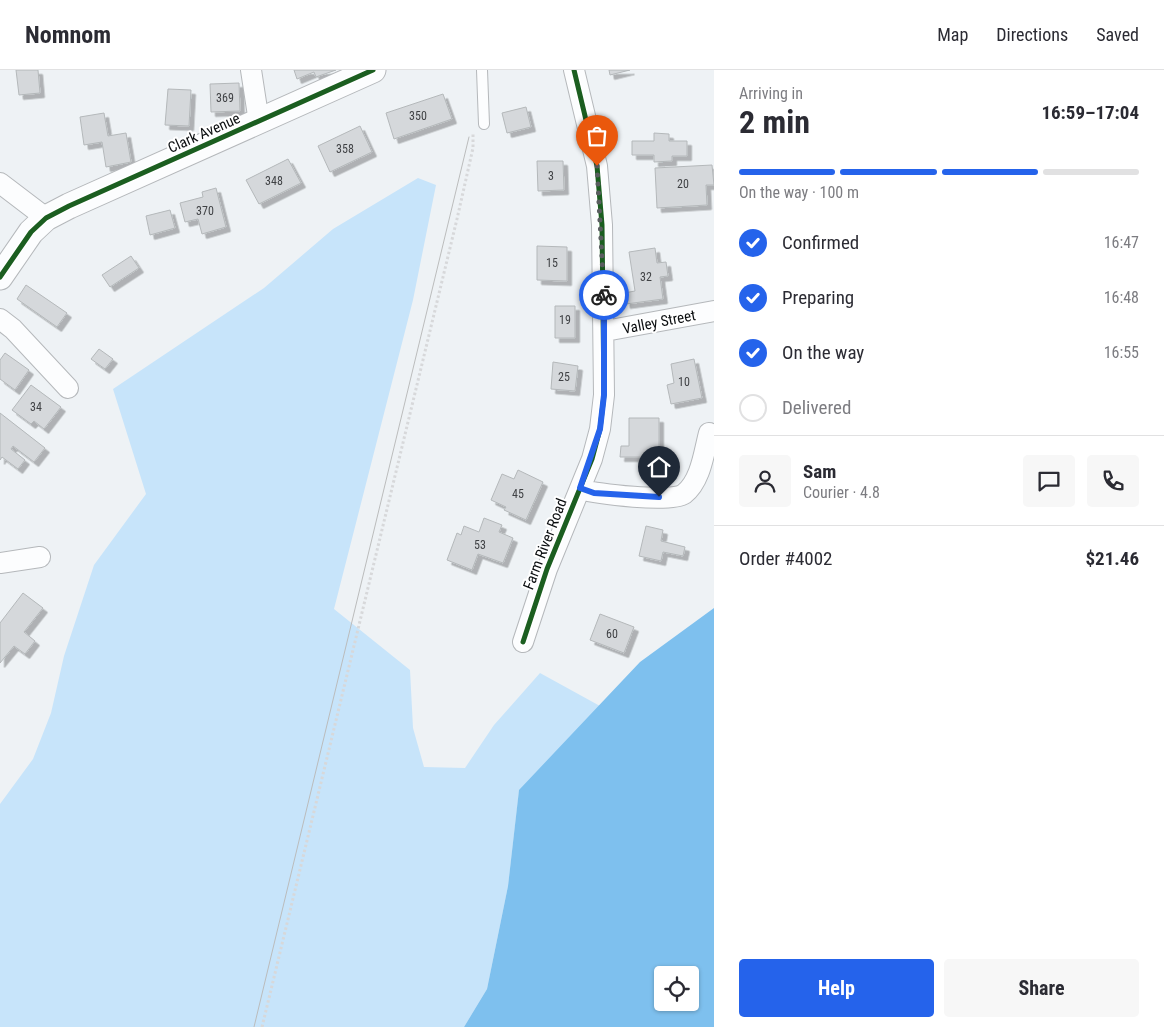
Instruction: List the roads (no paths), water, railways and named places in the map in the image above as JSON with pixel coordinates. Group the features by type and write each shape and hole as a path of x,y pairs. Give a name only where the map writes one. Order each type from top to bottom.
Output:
{"street":[{"path":"252,70 259,122"},
{"name":"Clark Avenue","path":"0,278 31,232 46,218 373,70"},
{"name":"Farm River Road","path":"523,642 547,569 580,488 600,429 604,395 605,332 602,225 597,166 574,70"},
{"path":"0,183 46,218"},
{"name":"Valley Street","path":"605,332 714,311"},
{"path":"0,319 13,329 68,388"},
{"path":"580,488 610,495 672,498 683,494 694,482 710,434"},
{"path":"0,563 40,557"}],"lane":[{"path":"482,70 484,124"}],"water":[{"path":"714,608 714,1027 464,1027 487,989 508,886 519,790 640,662"}],"tram line":[{"path":"254,1027 469,137"}]}
